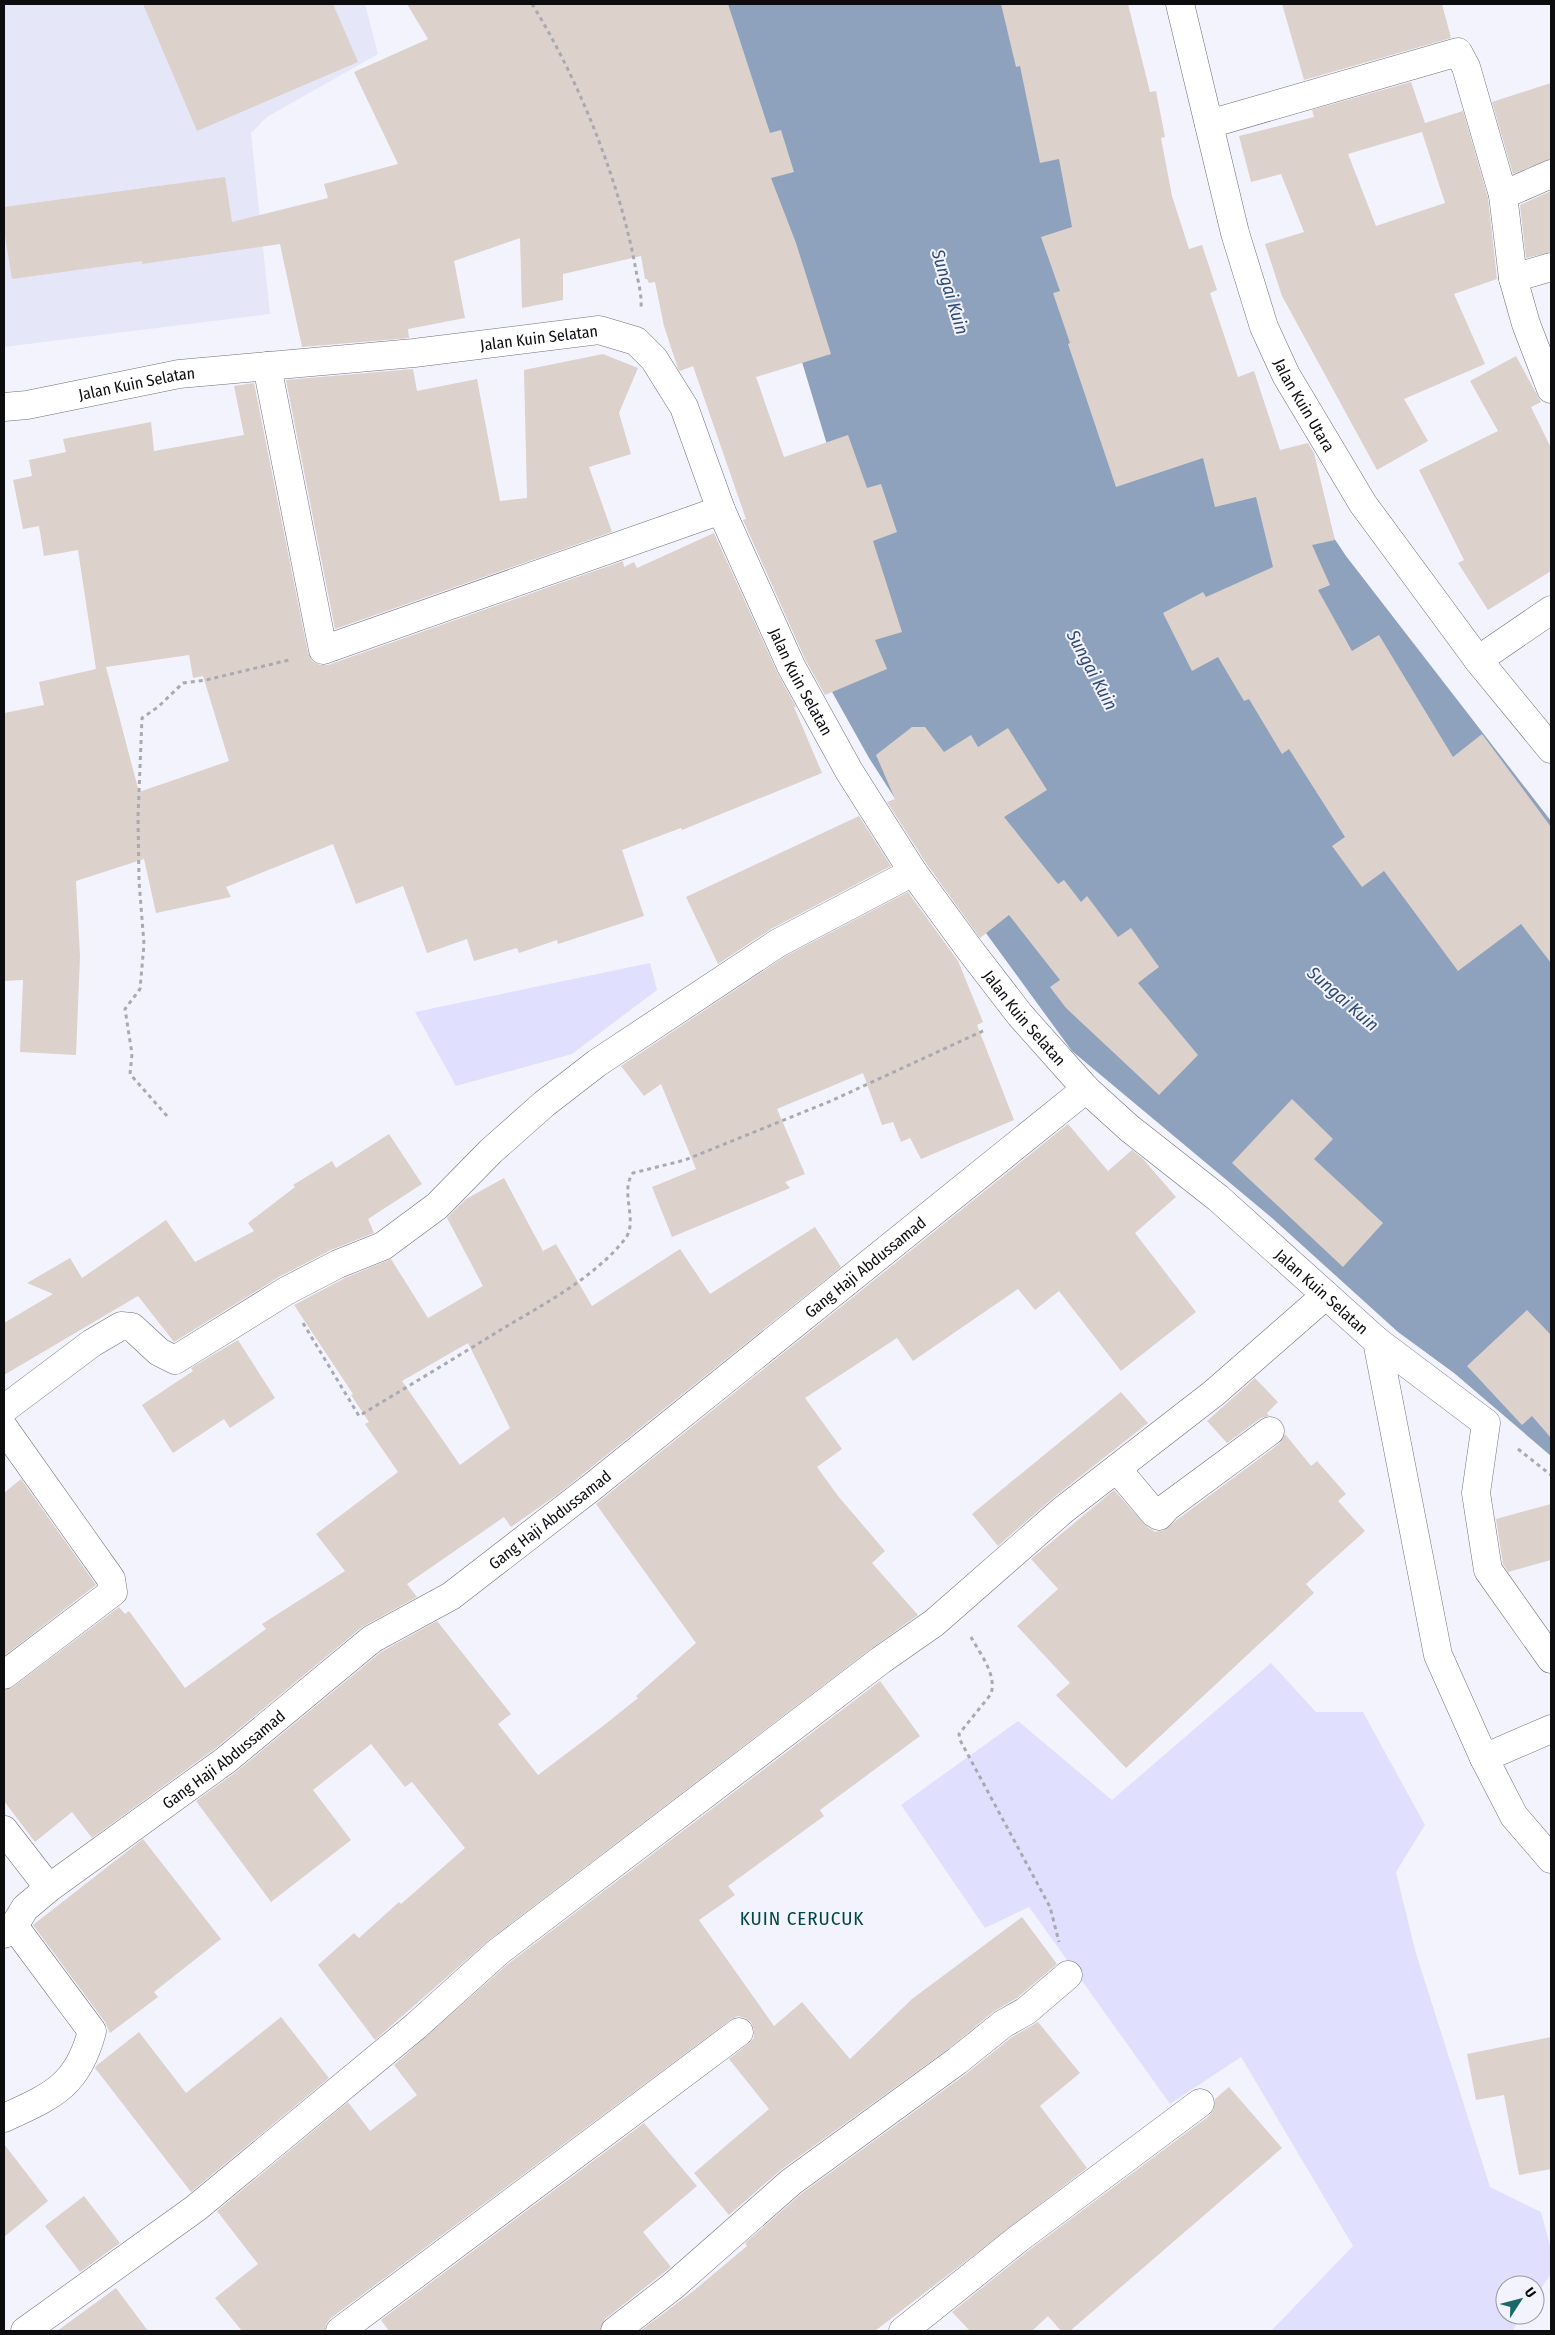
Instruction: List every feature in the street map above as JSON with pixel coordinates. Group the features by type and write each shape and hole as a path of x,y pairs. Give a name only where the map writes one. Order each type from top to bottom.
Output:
{"street":[{"name":"Jalan Kuin Utara","path":"1180,4 1235,233 1264,327 1286,374 1364,504 1478,660 1551,749"},
{"path":"1209,124 1458,52 1466,67 1503,195 1512,278 1526,324 1551,389"},
{"path":"1503,195 1551,174"},
{"path":"1512,278 1551,268"},
{"name":"Jalan Kuin Selatan","path":"4,407 27,405 179,374 414,353 599,330 636,341 654,358 684,407 721,510 791,666 849,771 912,872 1020,1015 1086,1089 1129,1128 1218,1198 1377,1341 1486,1423 1476,1493 1488,1570 1551,1659"},
{"path":"267,366 323,650 721,510"},
{"path":"1478,660 1551,610"},
{"path":"4,1409 92,1342 122,1326 132,1327 159,1352 175,1360 286,1291 338,1264 383,1246 437,1206 491,1151 544,1104 597,1063 697,994 778,942 912,872"},
{"name":"Gang Haji Abdussamad","path":"9,1930 25,1908 49,1888 226,1760 372,1640 451,1596 592,1487 1086,1089"},
{"path":"26,2331 196,2208 408,2032 498,1952 881,1660 934,1623 1064,1510 1214,1393 1326,1295"},
{"path":"1377,1341 1438,1655 1484,1758 1514,1816 1551,1859"},
{"path":"4,1428 111,1579 114,1588 113,1592 4,1675"},
{"path":"1117,1469 1154,1513 1159,1516 1167,1507 1270,1432"},
{"path":"1484,1758 1551,1729"},
{"path":"4,1830 49,1888"},
{"path":"4,2118 49,2097 71,2077 86,2054 92,2031 9,1930"},
{"path":"615,2331 672,2286 791,2182 957,2061 1002,2024 1026,2010 1068,1975"},
{"path":"340,2331 739,2032"},
{"path":"903,2331 1018,2239 1200,2103"}],"path":[{"path":"532,4 557,44 590,120 627,222 641,301 636,341"},
{"path":"167,1116 130,1074 132,1054 125,1009 140,989 144,944 139,872 142,718 183,683 206,680 323,650"},
{"path":"286,1291 321,1356 359,1416 566,1291 616,1250 627,1237 630,1228 628,1186 629,1179 633,1173 685,1160 833,1100 930,1054 1020,1015"},
{"path":"952,1607 984,1660 993,1686 991,1694 958,1734 1050,1907 1068,1975"}],"shaded area":[{"path":"4,4 365,4 378,54 267,117 251,133 270,314 4,347"},
{"path":"650,963 657,990 572,1054 456,1086 415,1012"},
{"path":"1271,1663 1316,1712 1363,1712 1425,1825 1396,1872 1415,1950 1490,2187 1541,2212 1551,2249 1551,2274 1545,2283 1545,2275 1495,2275 1495,2325 1516,2325 1512,2331 1271,2331 1353,2246 1241,2057 1170,2104 1029,1907 985,1928 901,1805 1018,1721 1112,1800"}],"water":[{"name":"Sungai Kuin","path":"623,4 1103,4 1181,308 1346,556 1551,821 1551,1456 1454,1373 1398,1332 1272,1218 1072,1051 948,881 869,758 784,606 828,448 802,362 637,63"}],"building":[{"path":"143,4 333,4 358,62 197,131"},
{"path":"407,4 728,4 770,133 781,130 794,172 771,178 796,243 831,354 756,377 784,457 848,435 867,488 881,484 897,532 873,541 902,632 875,640 887,669 825,695 805,659 743,520 746,519 693,366 680,371 678,369 664,326 655,282 649,283 645,279 641,256 563,274 563,300 522,308 520,238 454,261 465,318 408,329 409,338 302,347 280,244 142,264 142,261 12,279 4,230 4,207 225,177 232,222 328,198 324,184 398,164 354,72 428,39"},
{"path":"1001,4 1128,4 1150,92 1156,91 1165,137 1161,138 1172,196 1189,249 1202,245 1217,290 1210,293 1238,377 1254,371 1280,450 1308,443 1314,453 1335,540 1312,545 1330,585 1318,590 1352,651 1379,635 1453,757 1482,734 1551,827 1551,963 1521,924 1458,971 1384,871 1362,887 1332,846 1345,837 1289,749 1282,754 1249,699 1244,701 1218,657 1192,671 1163,613 1203,592 1206,597 1273,567 1256,497 1215,507 1203,458 1116,487 1068,344 1070,343 1053,293 1060,291 1041,237 1072,227 1059,159 1040,163 1020,66 1016,67"},
{"path":"1282,4 1442,4 1451,38 1304,80"},
{"path":"1411,82 1425,123 1463,111 1488,198 1497,279 1454,294 1485,364 1404,399 1428,441 1377,470 1282,296 1265,244 1304,232 1281,174 1251,182 1239,136 1314,117 1312,110","holes":["1422,132 1445,203 1376,226 1348,154"]},
{"path":"1551,83 1551,159 1513,174 1492,102"},
{"path":"1551,191 1551,252 1526,258 1520,205"},
{"path":"603,354 638,368 619,413 631,454 589,467 612,532 335,629 286,380 413,369 417,391 477,379 500,501 527,498 524,370"},
{"path":"1516,356 1541,402 1531,407 1551,448 1551,571 1488,610 1458,563 1464,560 1419,470 1498,431 1470,381"},
{"path":"254,383 308,653 312,661 320,665 328,665 623,561 624,567 634,562 637,568 714,533 777,672 796,707 794,707 822,773 682,830 681,828 622,850 644,916 558,944 557,940 519,953 517,948 474,961 467,939 427,953 403,886 356,904 333,844 226,887 231,897 156,913 144,859 76,881 80,956 76,1055 20,1052 23,980 4,981 4,713 44,705 39,682 96,669 78,550 44,556 39,526 23,529 13,480 32,476 29,460 66,452 63,439 151,422 154,451 244,435 234,386","holes":["189,655 193,678 203,676 229,761 139,792 106,667"]},
{"path":"912,727 925,727 944,752 971,735 978,747 1008,728 1047,790 1004,817 1058,884 1064,880 1081,902 1087,896 1118,937 1131,928 1159,967 1138,983 1198,1055 1159,1095 1066,1008 1050,987 1060,980 1009,915 980,938 926,863 887,802 895,799 876,755"},
{"path":"859,816 891,866 771,929 718,964 686,897"},
{"path":"908,892 958,961 983,1022 977,1025 1014,1120 921,1159 910,1138 901,1142 893,1122 882,1125 863,1073 777,1109 805,1174 785,1182 790,1188 672,1237 652,1187 696,1169 661,1084 644,1096 621,1066 786,956"},
{"path":"1292,1099 1333,1139 1314,1159 1383,1223 1343,1267 1232,1163"},
{"path":"1068,1124 1108,1171 1132,1150 1143,1159 1176,1197 1135,1233 1196,1312 1121,1371 1059,1291 1035,1310 1018,1289 913,1361 897,1338 805,1398 842,1449 817,1467 838,1496 885,1551 872,1563 918,1615 489,1940 375,2040 318,1965 354,1933 359,1938 399,1902 401,1904 465,1848 412,1782 405,1787 371,1744 313,1790 351,1840 271,1902 196,1801 236,1772 381,1652 437,1621 511,1714 498,1724 538,1775 603,1726 638,1698 636,1696 696,1643 596,1504"},
{"path":"389,1134 422,1184 368,1219 374,1233 331,1250 279,1277 174,1342 138,1296 4,1375 4,1323 53,1294 27,1283 70,1258 82,1278 166,1220 195,1262 254,1231 248,1223 295,1187 293,1185 332,1161 336,1168"},
{"path":"504,1178 543,1251 556,1244 592,1306 680,1249 710,1294 815,1227 841,1267 558,1494 511,1527 504,1517 407,1584 417,1597 362,1627 216,1748 92,1838 72,1812 35,1842 4,1801 4,1690 13,1687 119,1607 125,1614 129,1611 185,1688 266,1629 262,1624 345,1571 316,1534 398,1472 365,1424 369,1422 351,1395 353,1394 294,1305 345,1278 391,1259 428,1318 483,1286 447,1218 466,1199","holes":["468,1343 510,1428 460,1465 402,1381"]},
{"path":"1527,1310 1551,1335 1551,1438 1532,1416 1522,1425 1467,1366"},
{"path":"238,1340 275,1398 230,1428 224,1419 173,1453 142,1405 193,1371 191,1368"},
{"path":"1255,1378 1278,1402 1267,1413 1269,1416 1261,1418 1227,1443 1207,1421"},
{"path":"1121,1392 1148,1423 1053,1498 998,1546 972,1514"},
{"path":"1285,1434 1311,1466 1317,1461 1346,1494 1338,1501 1365,1531 1306,1584 1314,1593 1126,1768 1056,1695 1070,1683 1017,1626 1058,1589 1031,1559 1114,1490 1146,1526 1155,1532 1165,1530 1279,1444"},
{"path":"21,1479 96,1585 4,1656 4,1493"},
{"path":"1551,1504 1551,1560 1508,1572 1503,1564 1496,1519"},
{"path":"880,1681 920,1736 820,1810 824,1816 728,1886 735,1895 699,1920 774,2026 802,2002 850,2059 912,1999 1022,1917 1057,1964 1017,1998 993,2012 948,2049 782,2169 729,2215 694,2173 769,2109 729,2059 754,2038 751,2022 738,2016 730,2020 331,2318 326,2324 325,2331 242,2331 215,2298 258,2264 217,2211 348,2102 370,2131 417,2095 394,2065 508,1964"},
{"path":"143,1839 221,1939 154,1992 158,1997 110,2033 105,2022 33,1925"},
{"path":"281,2017 329,2078 191,2192 95,2068 96,2066 139,2032 186,2093"},
{"path":"1038,2022 1080,2073 1040,2106 1087,2168 875,2331 640,2331 692,2292 747,2246 745,2243 801,2194 966,2074 1012,2037"},
{"path":"1551,2037 1551,2169 1519,2175 1504,2095 1476,2100 1467,2054"},
{"path":"1229,2087 1282,2148 1070,2331 1061,2331 1048,2316 1032,2331 970,2331 952,2312 1028,2251 1209,2116 1214,2109 1215,2099"},
{"path":"644,2123 697,2186 643,2232 671,2267 605,2319 600,2331 389,2331 381,2320"},
{"path":"4,2144 48,2201 4,2237"},
{"path":"84,2196 120,2243 80,2272 45,2226"},
{"path":"116,2288 148,2331 57,2331"}],"district":[{"name":"KUIN CERUCUK","path":"802,1918"}]}
